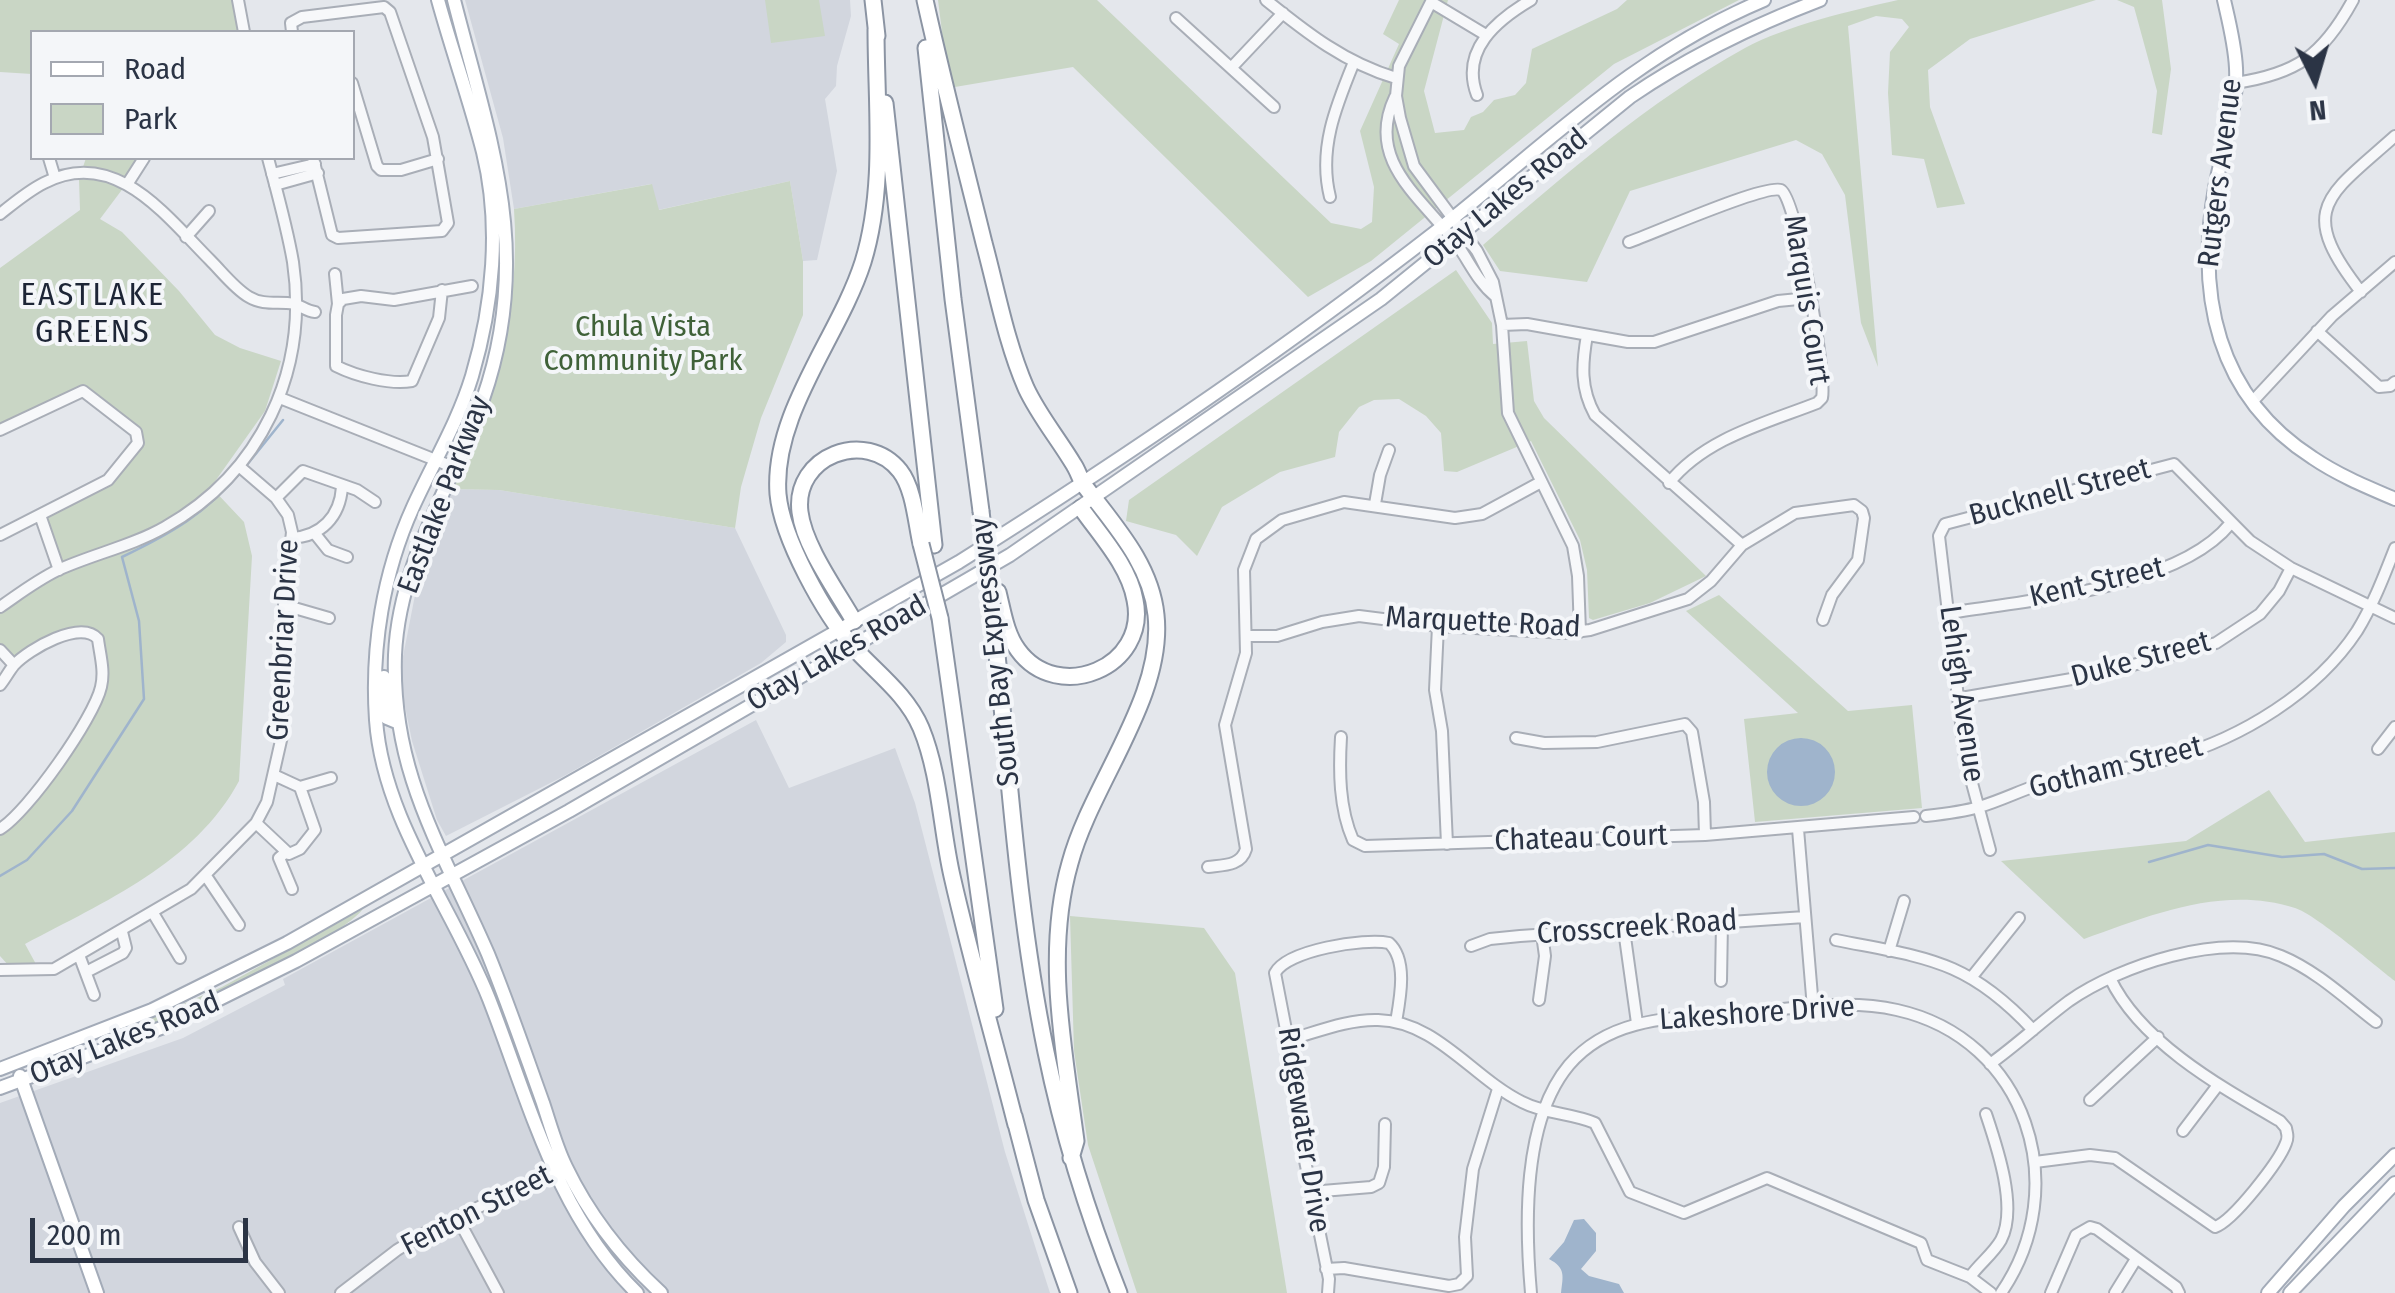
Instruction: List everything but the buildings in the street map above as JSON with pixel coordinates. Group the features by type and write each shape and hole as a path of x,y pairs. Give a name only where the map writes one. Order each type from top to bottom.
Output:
{"highway":[{"name":"South Bay Expressway","path":"873,0 927,545 992,985 1016,1125 1043,1225 1069,1293"},
{"name":"South Bay Expressway","path":"923,0 949,266 995,599 1032,970 1046,1051 1072,1158 1119,1293"},
{"path":"923,0 1015,360 1038,412 1082,482 1088,503 1136,600 1133,634 1119,657 1102,670 1082,677 1060,676 1040,670 1015,646 995,599"},
{"path":"847,625 790,540 780,508 778,476 789,424 852,291 870,231 878,168 876,29"},
{"path":"927,545 906,482 889,461 871,452 850,450 830,455 814,467 800,497 802,522 847,625 852,646 902,696 925,738 952,874 1016,1125"},
{"path":"1072,1158 1076,1140 1061,1031 1058,963 1063,890 1082,826 1150,680 1157,641 1155,607 1138,558 1088,503"}],"main road":[{"name":"Eastlake Parkway","path":"438,0 487,175 493,247 482,332 458,416 396,552 381,615 375,675 380,755 399,810 489,998 583,1226 637,1293"},
{"name":"Eastlake Parkway","path":"454,0 490,130 505,204 507,269 503,328 483,399 423,535 399,615 395,656 399,723 408,772 506,1002 560,1168 608,1238 661,1293"},
{"name":"Otay Lakes Road","path":"0,1069 90,1036 218,979 959,562 1294,336 1446,222 1650,59 1764,0"},
{"name":"Otay Lakes Road","path":"0,1088 146,1035 225,998 451,876 1010,556 1382,299 1662,75 1695,54 1820,0"},
{"name":"Rutgers Avenue","path":"2224,0 2235,83 2214,199 2208,284 2218,332 2252,402 2309,456 2395,499"},
{"path":"487,175 494,180 505,204"},
{"path":"381,615 386,713 389,720 399,723"},
{"path":"16,1064 97,1293"},
{"path":"2268,1293 2344,1206 2395,1156"},
{"path":"2290,1293 2395,1184"}],"street":[{"path":"238,0 244,30"},
{"path":"1266,0 1307,35 1354,62 1396,78"},
{"path":"1477,95 1472,76 1479,45 1500,20 1531,0"},
{"path":"2235,83 2274,76 2307,60 2337,30 2353,0"},
{"path":"1446,222 1406,147 1396,78 1431,1 1486,35"},
{"path":"273,179 316,165 332,235 338,238 442,231 448,223 438,160 390,12 384,7 302,17 291,28"},
{"path":"1232,67 1283,13"},
{"path":"1176,18 1274,108"},
{"path":"1330,197 1325,176 1329,136 1335,108 1354,62"},
{"path":"355,93 382,170 401,170 438,160"},
{"path":"1396,96 1386,117 1386,142 1409,189 1460,238 1484,287 1496,296 1502,325 1508,413 1572,546 1578,576 1580,632"},
{"path":"2360,292 2330,249 2326,209 2336,189 2395,136"},
{"path":"50,160 55,178"},
{"path":"128,183 143,160"},
{"path":"0,607 59,570 162,530 204,502 240,467 269,423 289,372 296,304 293,261 268,160"},
{"path":"0,214 55,178 93,173 128,183 246,296 272,304 296,304 304,311 337,309"},
{"name":"Marquis Court","path":"1629,242 1754,195 1782,190 1792,207 1809,298 1823,384 1820,400 1709,449 1669,483"},
{"path":"186,236 210,211"},
{"path":"2252,402 2317,331 2395,262"},
{"path":"336,274 336,366 407,383 416,376 439,318 442,290"},
{"path":"337,309 343,299 361,296 394,300 472,286"},
{"path":"1502,325 1527,324 1628,342 1654,342 1778,302 1809,298"},
{"path":"2317,331 2379,386 2395,382"},
{"path":"1588,335 1582,368 1586,399 1599,420 1742,545"},
{"path":"0,430 82,391 136,432 138,444 112,476 0,535"},
{"path":"280,398 453,467"},
{"path":"1375,504 1389,450"},
{"name":"Bucknell Street","path":"1939,536 1945,524 1957,520 2174,464 2230,524"},
{"name":"Greenbriar Drive","path":"0,970 54,969 122,932 206,876 256,823 267,802 282,736 284,605 292,538 288,515 276,498 240,467"},
{"path":"276,498 304,471 357,490 375,502"},
{"path":"1208,866 1235,863 1246,849 1225,725 1248,636 1244,570 1260,536 1282,520 1334,504 1375,504 1455,518 1472,517 1541,482"},
{"path":"292,538 316,535 335,510 342,487"},
{"name":"Marquette Road","path":"1248,636 1277,636 1353,616 1438,626 1580,632 1688,599 1711,581 1742,545 1794,512 1851,504 1859,508 1864,518 1858,560 1832,595 1823,620"},
{"path":"40,515 59,570"},
{"path":"2230,524 2291,568 2395,618"},
{"name":"Kent Street","path":"1950,613 2072,592 2170,567 2204,550 2230,524"},
{"path":"316,535 328,550 347,557"},
{"name":"Lehigh Avenue","path":"1939,536 1965,756 1990,850"},
{"name":"Gotham Street","path":"1920,817 1977,808 2047,782 2152,763 2225,738 2272,711 2314,680 2356,632 2395,548"},
{"name":"Duke Street","path":"1960,698 2095,676 2216,643 2267,606 2291,568"},
{"path":"284,605 328,618"},
{"path":"1438,626 1435,690 1442,731 1447,844"},
{"path":"0,685 14,665 41,645 83,631 94,634 102,683 93,708 31,800 19,815 0,828"},
{"path":"0,650 14,665"},
{"path":"1516,738 1544,743 1597,742 1684,724 1692,732 1704,802 1705,835"},
{"path":"2378,749 2395,727"},
{"name":"Chateau Court","path":"1341,737 1340,786 1353,840 1365,846 1705,835 1920,817"},
{"path":"274,774 300,787 331,778"},
{"path":"292,889 279,858 300,849 315,830 300,787"},
{"path":"256,823 286,853"},
{"path":"1798,829 1814,1008"},
{"path":"206,876 239,925"},
{"path":"1889,950 1904,901"},
{"path":"153,912 180,958"},
{"name":"Crosscreek Road","path":"1471,946 1490,939 1542,934 1805,917"},
{"path":"1971,978 2020,918"},
{"path":"1721,981 1722,923"},
{"path":"1624,930 1637,1023"},
{"path":"88,972 123,953 126,948 122,932"},
{"path":"1539,1000 1545,956 1542,934"},
{"path":"1836,940 1942,962 1990,988 2033,1030"},
{"name":"Ridgewater Drive","path":"1328,1293 1275,972 1287,959 1340,945 1389,943 1398,955 1400,996 1396,1022"},
{"path":"1990,1064 2071,1000 2110,978 2194,950 2228,946 2281,956 2303,967 2376,1022"},
{"path":"80,955 94,995"},
{"path":"2035,1162 2090,1155 2115,1158 2215,1227 2224,1224 2252,1192 2286,1145 2286,1128 2280,1121 2174,1054 2130,1009 2110,978"},
{"name":"Lakeshore Drive","path":"1531,1293 1526,1215 1544,1111 1554,1086 1587,1046 1637,1023 1858,1005 1908,1013 1958,1036 1990,1064 2022,1114 2035,1162 2036,1193 2027,1246 2001,1293"},
{"path":"1288,1040 1356,1022 1396,1022 1434,1038 1498,1089 1544,1111 1573,1114 1595,1123 1630,1192 1684,1213 1768,1178 1920,1243 1927,1260 1970,1277 1992,1293"},
{"path":"2090,1100 2158,1037"},
{"path":"2183,1132 2218,1085"},
{"path":"1326,1269 1344,1268 1450,1286 1463,1281 1467,1276 1465,1236 1473,1169 1498,1089"},
{"path":"1970,1277 1998,1245 2007,1226 2008,1207 1999,1156 1986,1114"},
{"path":"1310,1192 1372,1187 1379,1183 1384,1167 1385,1124"},
{"name":"Fenton Street","path":"341,1293 397,1250 560,1168"},
{"path":"457,1217 498,1293"},
{"path":"239,1227 255,1262 279,1293"},
{"path":"2051,1293 2080,1230 2097,1228 2179,1293"},
{"path":"2115,1293 2136,1259"}],"shaded area":[{"path":"465,0 850,0 851,16 837,66 836,86 825,99 837,171 817,260 803,261 790,181 658,210 651,184 514,209 503,138"},
{"path":"451,489 499,490 735,528 786,642 761,663 566,775 446,836 437,820 412,741 399,677 416,590"},
{"path":"756,720 789,788 895,748 915,803 1005,1152 1050,1293 0,1293 0,1103 183,1038 285,985 283,979"}],"green space":[{"path":"0,0 238,0 244,30 30,30 30,74 0,72"},
{"path":"765,0 819,0 825,36 771,43"},
{"path":"938,0 1097,0 1331,223 1361,229 1372,222 1374,187 1360,131 1399,44 1383,34 1399,0 1448,0 1424,91 1435,133 1464,130 1471,117 1483,112 1494,100 1515,95 1526,83 1532,49 1617,9 1627,0 1739,0 1614,64 1371,261 1308,297 1073,67 949,88"},
{"path":"1898,0 2096,0 1970,39 1928,70 1930,107 1965,204 1937,208 1924,159 1892,155 1890,52 1909,27 1902,19 1876,16 1848,26 1878,367 1861,323 1845,195 1822,154 1796,140 1630,191 1587,282 1500,271 1483,245 1609,140 1709,69 1779,33"},
{"path":"2117,0 2162,0 2171,69 2162,135 2152,133 2157,91 2134,7"},
{"path":"85,160 140,160 100,219 122,232 215,335 281,361 265,411 211,487 244,522 252,556 239,781 220,810 173,858 116,896 25,944 37,966 9,966 0,956 0,830 87,711 99,680 92,640 77,632 15,663 0,648 0,601 60,566 36,514 110,473 133,444 132,433 85,394 0,428 0,268 80,210 79,179"},
{"name":"Chula Vista Community Park","path":"790,181 803,261 803,315 761,418 741,487 735,528 499,490 451,489 480,421 502,353 513,284 514,209 652,184 659,210"},
{"path":"1456,270 1492,323 1493,344 1527,341 1534,401 1544,418 1706,576 1650,603 1589,618 1587,570 1580,540 1531,441 1457,472 1444,471 1441,433 1426,416 1399,399 1374,400 1359,407 1339,432 1335,457 1280,472 1222,507 1197,556 1176,535 1126,521 1129,500"},
{"path":"1719,595 1848,711 1912,705 1922,808 1755,822 1744,719 1798,713 1686,611"},
{"path":"2269,790 2305,842 2395,832 2395,981 2304,912 2268,902 2214,901 2188,906 2084,939 2001,861 2186,841"},
{"path":"363,909 316,944 237,987 96,1047 115,1034 222,987"},
{"path":"1070,916 1204,928 1235,973 1287,1293 1137,1293 1088,1145 1074,1051"}],"water":[{"path":"1801,738 1814,740 1825,748 1833,759 1833,785 1825,796 1814,804 1801,806 1788,804 1777,796 1769,785 1767,772 1769,759 1777,748 1788,740"},
{"path":"1584,1219 1596,1233 1596,1251 1581,1269 1589,1276 1619,1284 1624,1293 1561,1293 1561,1269 1549,1259 1564,1242 1574,1220"}],"waterway":[{"path":"246,466 283,420"},
{"path":"0,876 27,860 72,811 144,699 139,621 122,557 187,521 241,472"},
{"path":"2149,862 2208,845 2282,857 2324,854 2362,869 2395,868"}],"district":[{"name":"EASTLAKE GREENS","path":"93,314"}]}
